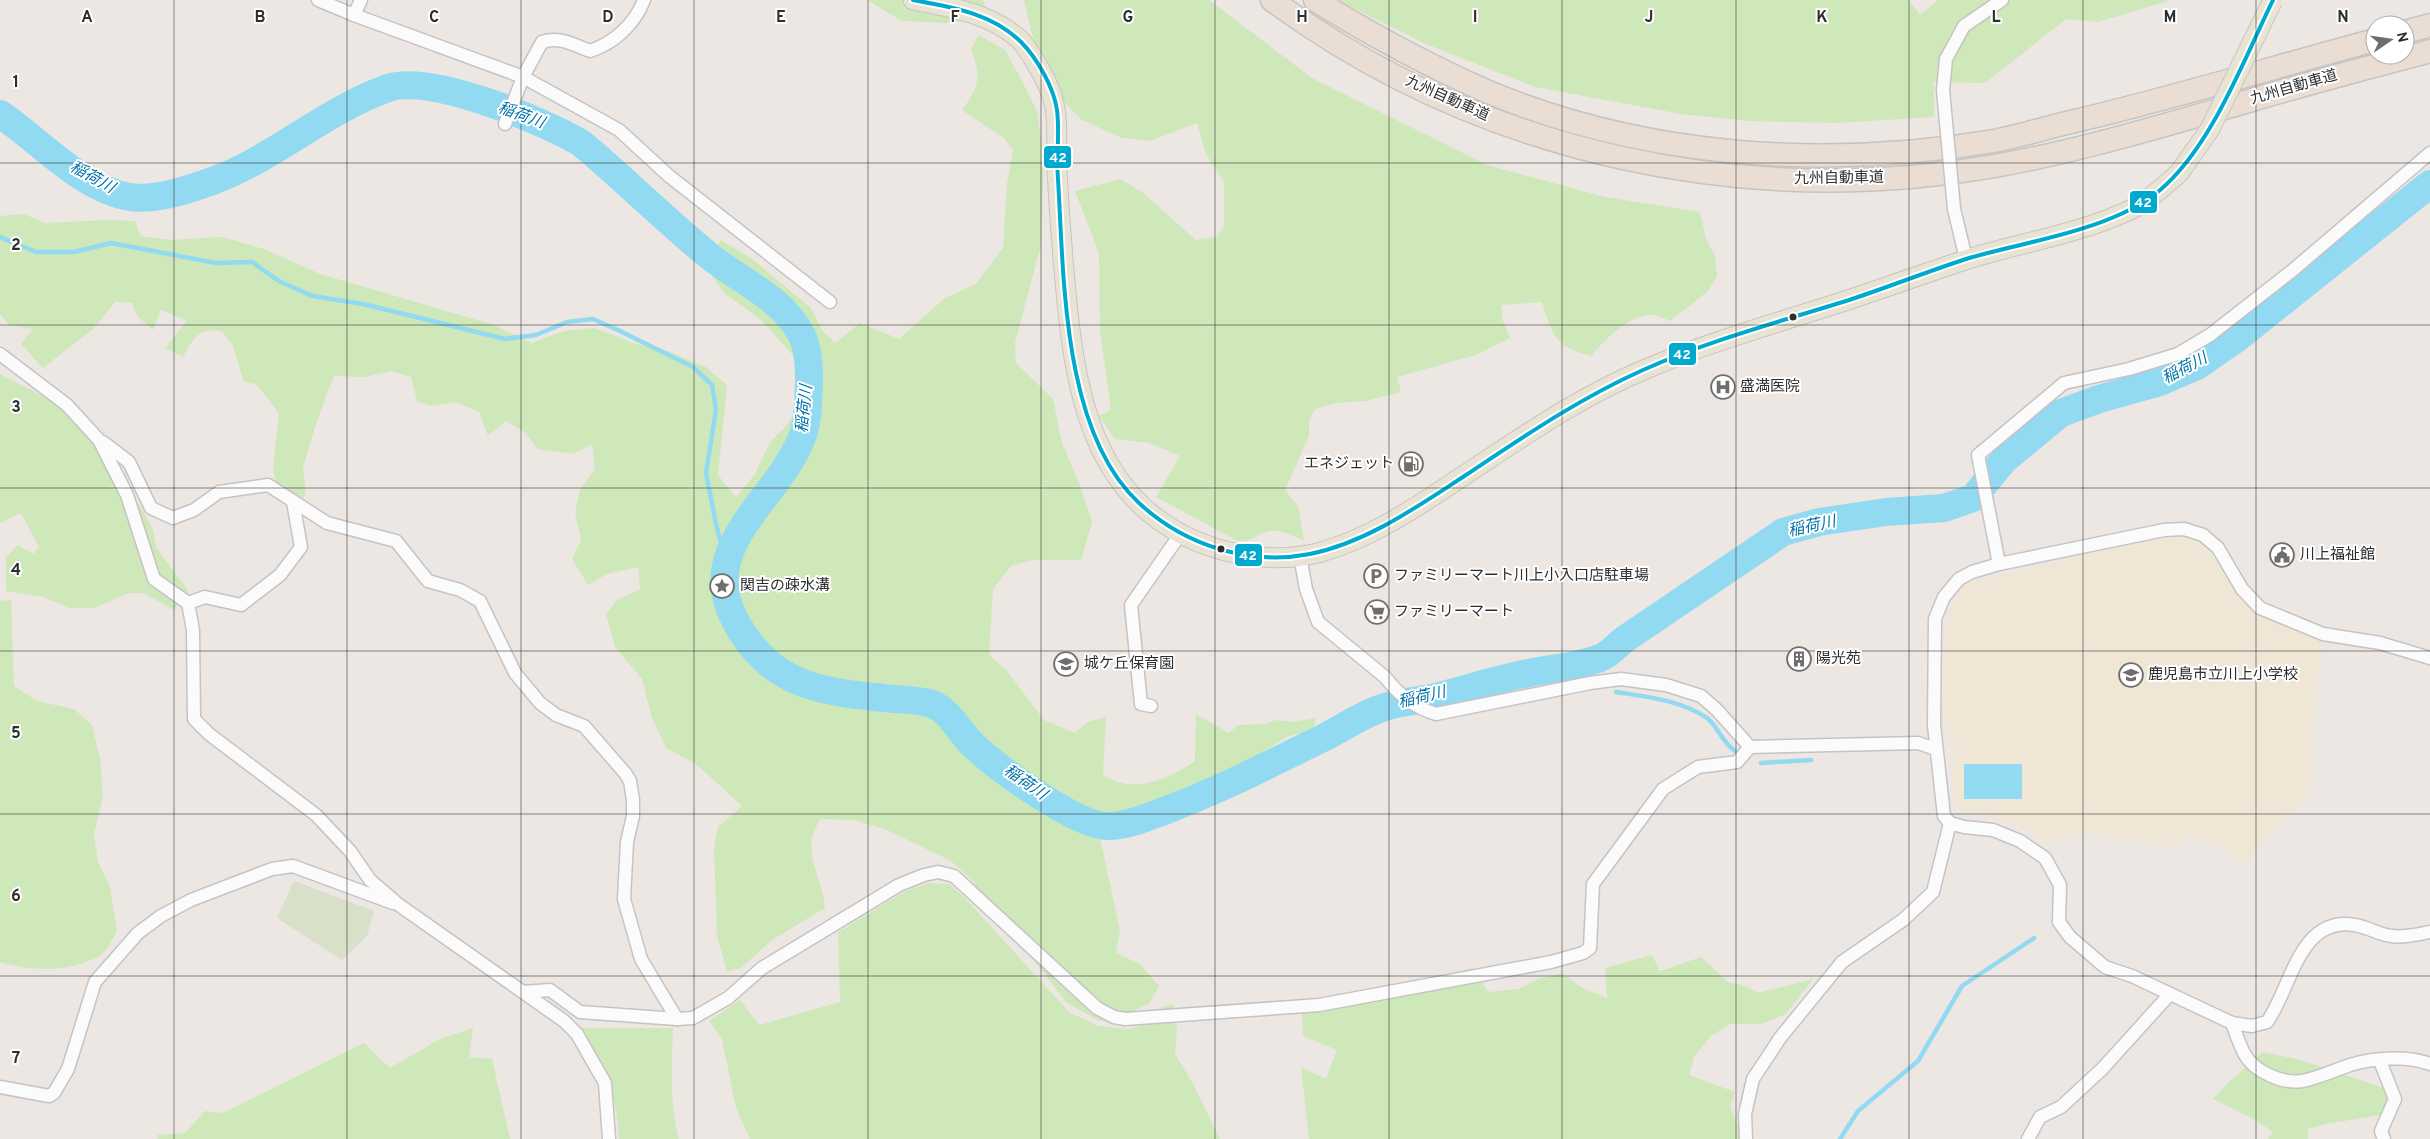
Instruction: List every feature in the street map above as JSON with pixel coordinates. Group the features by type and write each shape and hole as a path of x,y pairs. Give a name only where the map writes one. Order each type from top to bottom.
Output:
{"highway":[{"name":"九州自動車道","path":"1272,0 1311,28 1421,89 1480,116 1540,137 1641,163 1701,173 1810,182 1917,176 2000,165 2154,128 2430,51"},
{"name":"九州自動車道","path":"1315,0 1435,67 1489,92 1550,113 1648,138 1753,154 1812,156 1922,151 1996,140 2149,103 2365,43"},
{"path":"2415,29 2430,25"}],"main road":[{"path":"913,0 964,10 986,18 1017,37 1027,49 1053,95 1057,112 1057,171 1070,333 1076,376 1088,422 1103,455 1135,500 1165,524 1196,542 1224,551 1251,556 1300,556 1319,552 1368,534 1410,511 1557,414 1641,370 1705,346 1966,260 2068,232 2124,212 2156,193 2178,173 2210,129 2272,1"}],"street":[{"path":"318,0 523,77 619,130 669,176 830,302"},
{"path":"354,15 361,0"},
{"path":"505,124 523,77 542,42 550,39 563,40 590,51 604,46 630,24 639,13 644,0"},
{"path":"1966,260 1954,209 1943,90 1946,59 1964,26 2002,0"},
{"path":"1999,564 1978,463 1978,455 2064,383 2129,369 2178,354 2210,335 2300,264 2430,153"},
{"path":"0,354 67,405 97,437 129,462 151,508 173,518 194,510 219,492 268,485 326,524 396,541 428,580 460,590 480,601 515,673 540,703 556,715 584,726 630,781 633,800 627,842 624,899 641,959 676,1019"},
{"path":"97,437 127,494 154,579 188,603 193,630 194,719 210,734 316,815 350,851 370,880 399,905 564,1021 577,1034 605,1083 609,1139"},
{"path":"188,603 205,597 241,605 280,575 300,547 294,502"},
{"path":"2430,658 2380,643 2323,634 2260,608 2242,589 2218,548 2203,535 2184,529 2164,530 1999,564 1972,572 1959,579 1944,596 1935,620 1934,725 1944,816 1950,822 1964,828 1993,830 2020,842 2045,858 2060,885 2059,922 2070,937 2105,967 2132,976 2232,1023 2252,1026 2267,1022 2304,948 2315,936 2327,928 2339,923 2356,925 2391,936 2430,932"},
{"path":"1151,706 1141,704 1131,605 1181,533"},
{"path":"1300,556 1306,589 1318,622 1385,677 1392,686 1420,710 1436,714 1590,683 1621,679 1666,685 1701,696 1717,710 1750,747"},
{"path":"523,992 550,990 580,1012 676,1019 693,1018 704,1014 735,992 762,968 899,885 924,875 938,872 954,876 1097,1008 1119,1018 1319,1005 1551,962 1582,953 1590,948 1593,884 1663,789 1698,767 1737,762 1750,747 1918,743 1936,749"},
{"path":"1746,1139 1745,1114 1753,1079 1780,1038 1842,962 1903,920 1933,892 1950,822"},
{"path":"0,1087 49,1096 54,1093 68,1069 95,982 145,926 191,900 272,869 293,866 399,905"},
{"path":"2028,1139 2040,1117 2061,1107 2103,1068 2170,994"},
{"path":"2232,1023 2246,1057 2266,1074 2283,1079 2302,1081 2353,1064 2380,1061 2406,1059 2430,1064"},
{"path":"2380,1061 2394,1099 2381,1132 2384,1139"}],"shaded area":[{"name":"鹿児島市立川上小学校","path":"2186,537 2201,542 2249,609 2322,640 2310,758 2310,794 2284,817 2246,865 2214,843 2183,839 2179,848 2077,832 2048,844 2015,824 1958,807 1952,795 1954,746 1943,710 1945,627 1953,600 1967,583 2128,545"}],"green space":[{"path":"867,0 983,0 985,7 972,20 945,23 902,21"},
{"path":"1024,0 1209,0 1312,78 1487,165 1605,197 1700,212 1706,239 1715,256 1717,276 1708,291 1670,321 1655,315 1638,317 1611,335 1591,356 1569,348 1557,338 1549,323 1542,302 1501,305 1503,321 1510,338 1476,355 1397,377 1401,392 1366,401 1337,403 1315,409 1309,421 1309,436 1285,490 1298,506 1304,541 1287,533 1269,531 1249,540 1238,541 1156,497 1180,456 1149,443 1115,439 1099,416 1111,410 1100,331 1099,253 1075,191 1120,179 1142,192 1196,240 1216,237 1224,227 1224,182 1206,154 1197,123 1150,141 1122,138 1082,120 1061,99 1036,51"},
{"path":"1337,0 1908,0 1920,15 1938,0 2171,0 2098,22 2066,19 1985,83 1934,82 1934,117 1837,123 1749,121 1681,114 1535,87 1426,44"},
{"path":"979,35 1005,50 1037,111 1044,160 1041,245 1015,343 1016,363 1053,399 1062,443 1080,485 1092,522 1081,560 1034,560 1012,565 993,589 989,655 1007,671 1044,720 1075,733 1088,722 1106,717 1103,775 1127,784 1150,783 1162,779 1195,761 1196,714 1229,733 1238,725 1266,724 1276,720 1293,722 1316,718 1313,730 1286,737 1254,758 1222,799 1161,823 1115,835 1099,833 1120,931 1116,953 1140,964 1159,986 1149,1004 1137,1009 1121,1023 1097,1020 1066,1002 971,879 951,861 887,830 854,820 821,819 814,831 812,853 825,908 772,940 741,968 727,971 717,936 714,847 718,827 742,806 696,764 666,748 652,718 642,679 615,647 606,614 617,600 640,589 638,567 607,574 588,585 572,559 581,540 575,512 580,490 595,469 592,444 573,454 538,449 524,432 506,421 488,436 479,412 456,402 432,406 417,401 411,377 391,371 365,377 334,376 304,464 304,498 276,488 273,466 279,413 256,384 244,382 233,346 222,331 207,331 197,336 183,357 165,348 187,321 161,310 153,330 137,316 132,303 115,302 93,329 43,368 21,344 33,329 9,325 0,314 0,216 24,214 45,223 107,220 135,221 140,236 170,240 222,237 264,249 320,274 491,324 532,343 564,331 595,328 633,343 668,351 706,367 727,385 718,475 736,497 755,474 770,442 788,424 801,400 799,362 761,320 723,292 706,267 721,240 751,258 811,308 822,330 835,343 860,323 899,339 945,298 976,284 1003,248 1007,184 1013,150 1004,138 962,110 972,95 977,81 977,67 971,49"},
{"path":"0,374 62,406 125,480 152,527 157,549 188,590 174,610 144,593 129,593 94,608 69,608 44,597 6,591 6,557 18,545 33,554 39,547 21,513 0,523"},
{"path":"11,600 14,686 37,701 74,709 92,725 100,759 103,796 94,834 98,862 110,887 117,931 110,945 102,954 88,962 63,968 37,969 0,962 0,601"},
{"path":"294,881 374,911 367,936 342,960 277,918"},
{"path":"929,883 949,884 964,897 1069,1012 1098,1026 1129,1029 1141,1026 1162,1007 1173,1004 1177,1028 1175,1054 1192,1082 1220,1139 750,1139 736,1108 722,1039 709,1021 740,1000 759,1025 840,1002 838,932 906,891"},
{"path":"1652,955 1660,971 1701,957 1728,982 1743,985 1758,993 1813,979 1786,1014 1761,1024 1730,1024 1711,1036 1694,1057 1689,1075 1735,1092 1730,1107 1744,1139 1309,1139 1301,1067 1326,1079 1337,1050 1303,1036 1302,1014 1473,968 1488,992 1519,989 1538,979 1562,973 1582,988 1607,998 1605,968"},
{"path":"473,1028 469,1057 492,1059 510,1139 158,1139 157,1135 185,1133 205,1111 223,1113 364,1043 390,1068 440,1039"},
{"path":"576,1028 673,1028 672,1098 679,1139 619,1139 616,1109 608,1080 586,1040"},
{"path":"2263,1052 2297,1059 2382,1087 2392,1113 2326,1124 2308,1129 2308,1139 2268,1139 2273,1132 2252,1118 2213,1099"}],"water":[{"path":"1964,764 2022,764 2022,799 1964,799"}],"waterway":[{"name":"稲荷川","path":"0,114 78,174 112,192 140,198 162,196 215,180 259,159 343,108 365,97 388,88 407,85 431,87 486,102 541,123 581,143 708,255 770,298 792,319 805,343 809,379 808,411 803,435 788,464 744,526 732,548 725,570 726,594 735,620 748,641 763,658 780,671 798,681 817,688 860,696 920,701 938,707 949,716 971,743 1016,780 1056,806 1093,823 1107,826 1139,820 1208,793 1285,757 1379,709 1394,704 1435,697 1517,675 1564,667 1603,657 1625,639 1783,532 1819,522 1886,512 1944,508 1973,498 2004,460 2061,413 2099,399 2160,382 2197,366 2236,339 2430,184"},
{"path":"0,237 36,252 74,252 111,243 216,263 252,262 279,281 312,296 363,304 505,339 536,335 567,322 593,319 620,331 693,367 712,385 716,410 706,473 726,563"},
{"path":"1583,662 1594,672"},
{"path":"1616,692 1663,700 1697,712 1710,721 1726,743 1735,751"},
{"path":"1761,763 1811,760"},
{"path":"1840,1139 1858,1111 1918,1061 1962,986 2034,938"}],"transit line":[{"name":"42","path":"913,0 942,5 970,13 997,24 1021,42 1039,65 1049,83 1058,118 1062,261 1072,351 1081,395 1095,436 1114,473 1139,503 1157,518 1176,530 1218,549 1264,557 1310,554 1352,541 1372,532 1411,510 1530,432 1597,393 1643,370 1718,341 1846,301 1966,259 2092,225 2117,216 2139,205 2159,191 2178,173 2195,152 2224,102 2273,0"}],"place":[{"name":"盛満医院","path":"1723,387"},
{"name":"エネジェット","path":"1411,464"},
{"name":"川上福祉館","path":"2282,555"},
{"name":"ファミリーマート川上小入口店駐車場","path":"1376,576"},
{"name":"関吉の疎水溝","path":"722,586"},
{"name":"ファミリーマート","path":"1377,612"},
{"name":"陽光苑","path":"1799,659"},
{"name":"城ケ丘保育園","path":"1066,664"},
{"name":"鹿児島市立川上小学校","path":"2131,675"}]}
